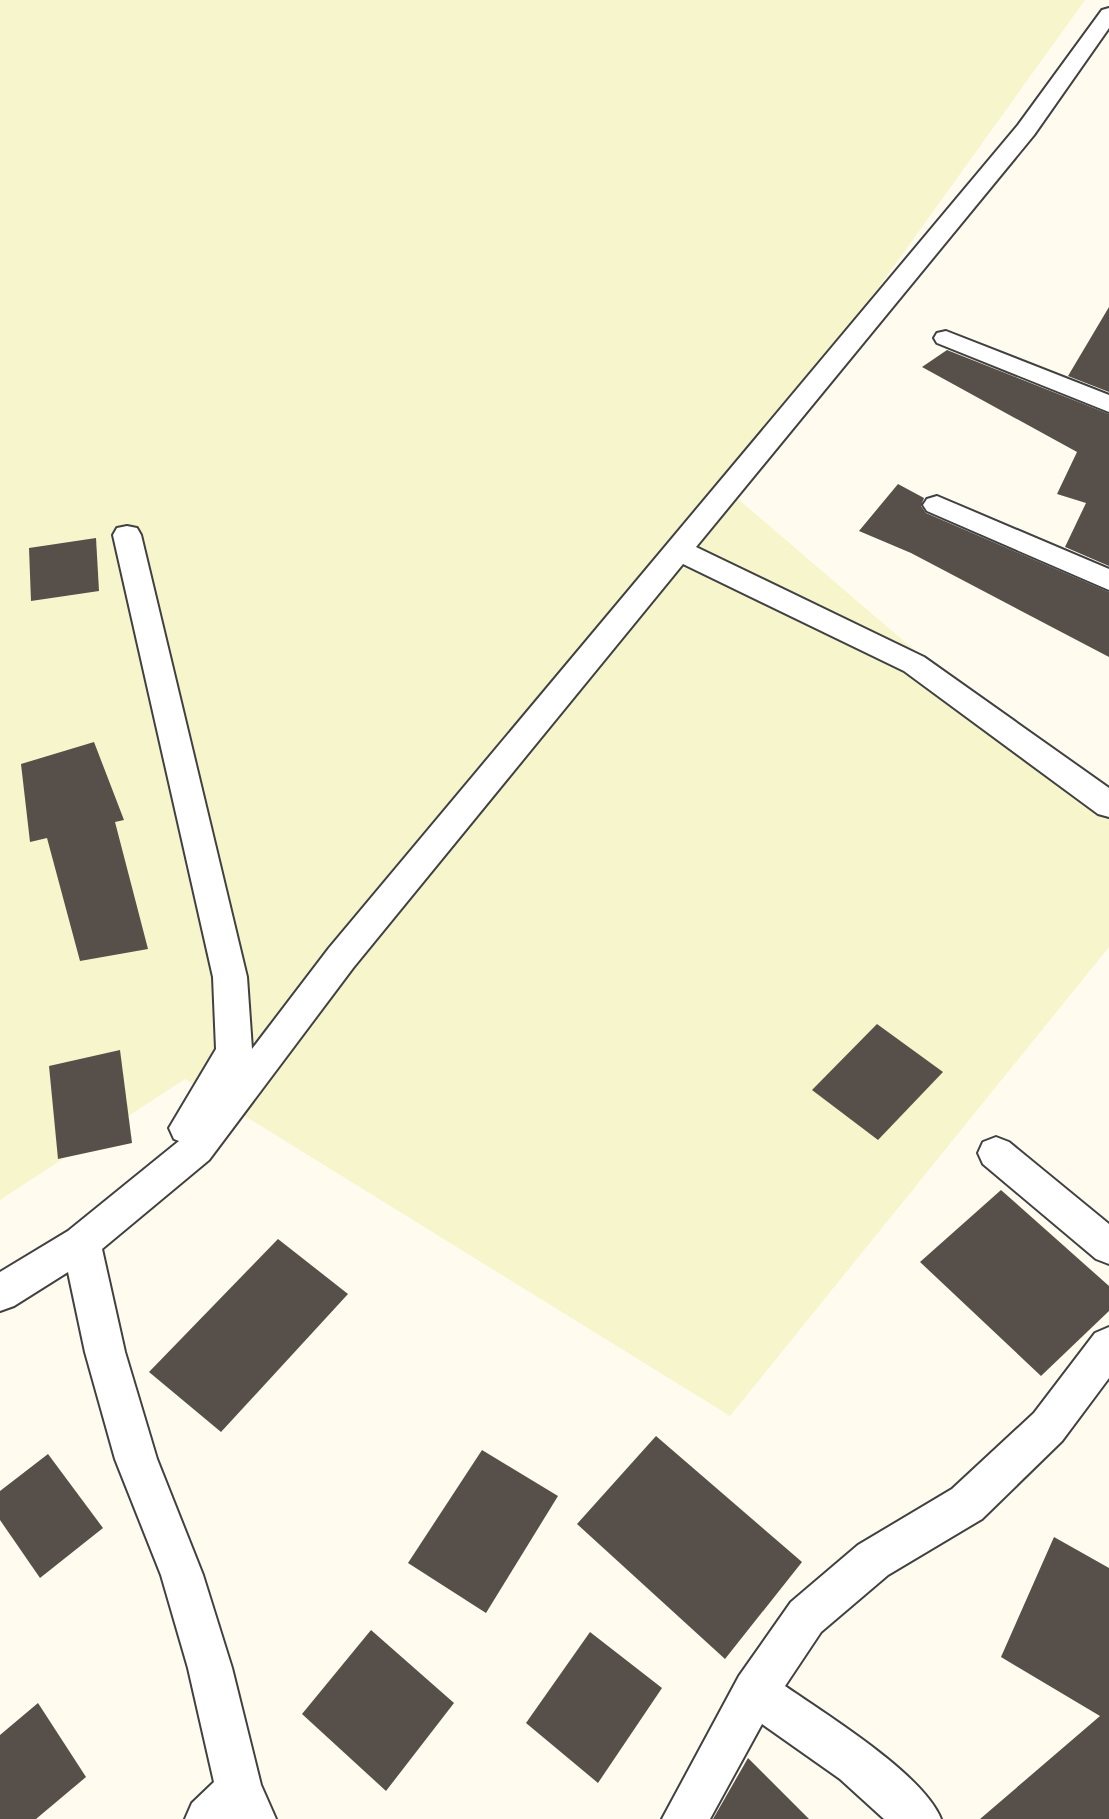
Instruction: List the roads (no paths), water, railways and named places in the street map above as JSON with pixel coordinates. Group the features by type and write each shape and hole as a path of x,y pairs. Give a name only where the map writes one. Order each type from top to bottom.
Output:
{"street":[{"path":"0,1293 81,1243 196,1149 341,958 1026,130 1109,14"},
{"path":"946,338 1109,404"},
{"path":"937,505 1109,580"},
{"path":"81,1243 135,1189 198,1115 234,1050 230,977 127,535"},
{"path":"678,550 914,664 1109,805"},
{"path":"996,1153 1109,1247"},
{"path":"81,1243 105,1352 132,1446 182,1575 210,1668 233,1809"},
{"path":"685,1819 755,1692 806,1617 873,1560 967,1504 1048,1427 1109,1346"},
{"path":"755,1692 856,1763 918,1819"}]}
